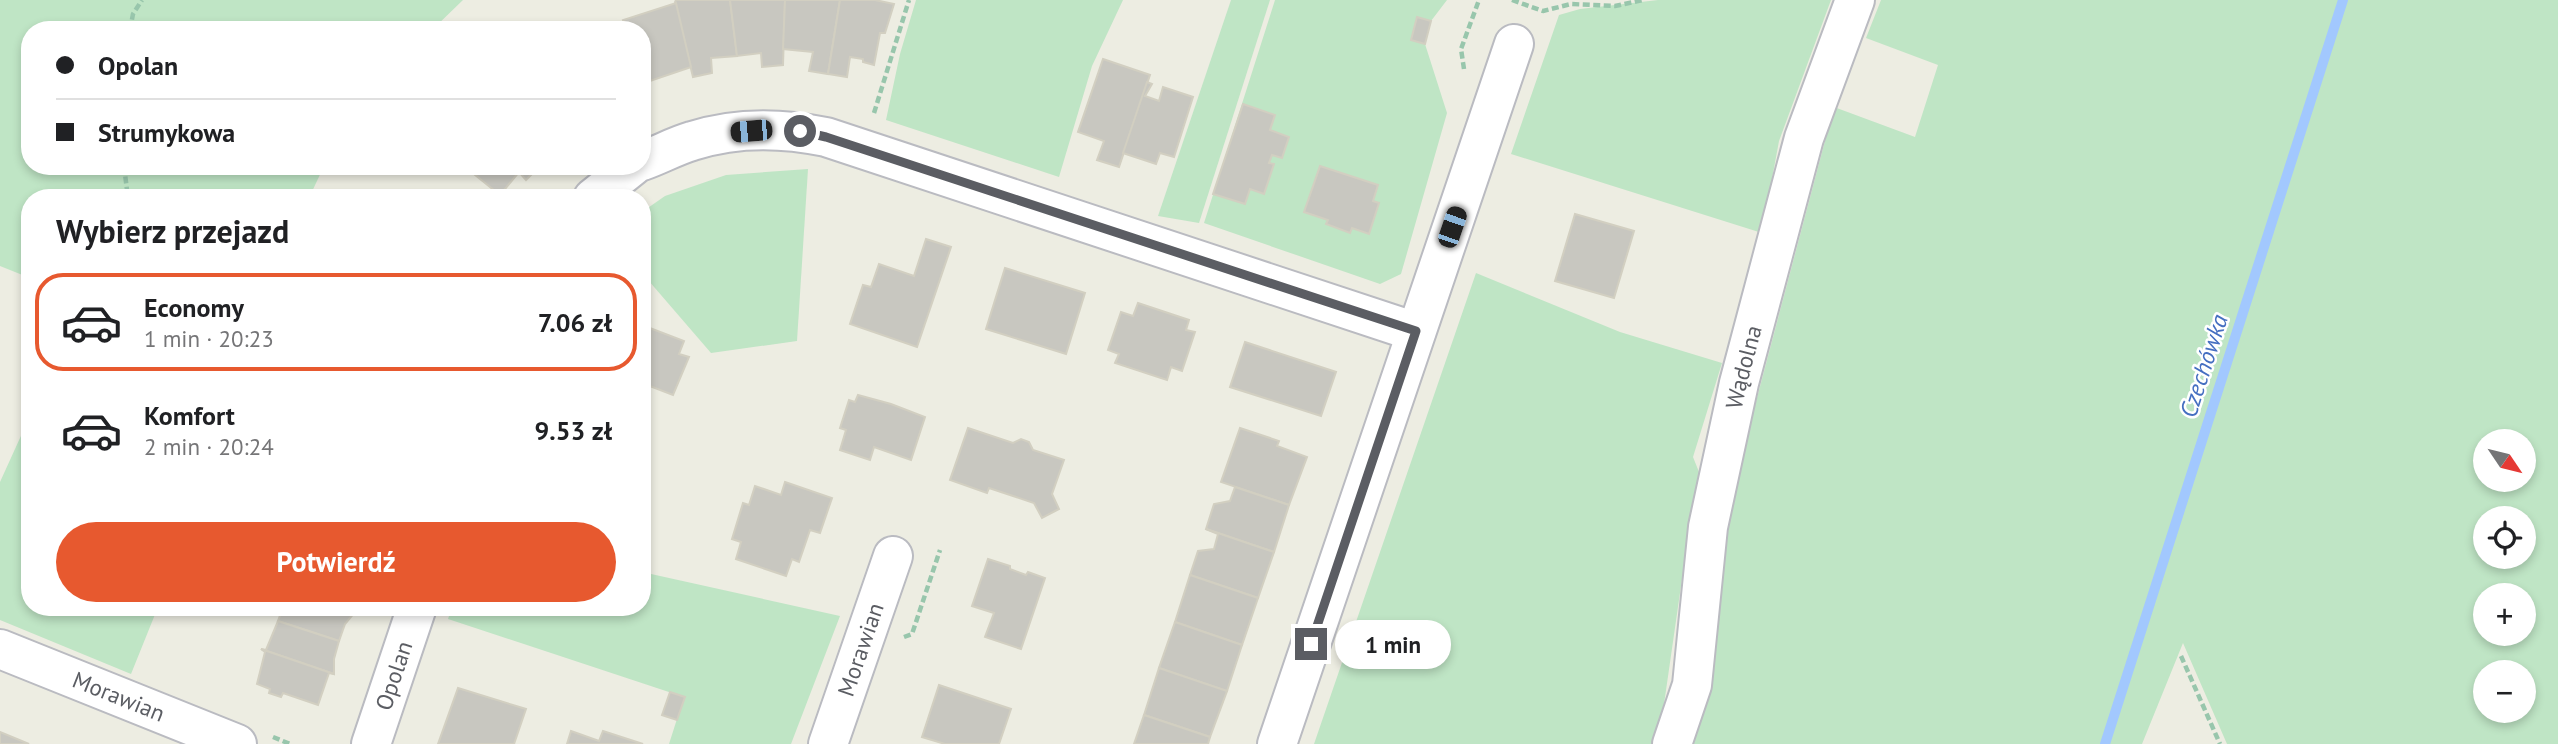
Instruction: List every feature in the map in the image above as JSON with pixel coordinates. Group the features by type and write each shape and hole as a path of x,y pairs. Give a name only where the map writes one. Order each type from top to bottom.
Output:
{"street":[{"name":"Wądolna","path":"1672,744 1692,685 1708,527 1739,383 1804,138 1856,0"},
{"path":"1277,744 1514,44"},
{"path":"651,158 694,141 731,133 800,131 826,137 1416,331"},
{"path":"604,189 622,175"},
{"name":"Morawian","path":"828,744 893,556"},
{"name":"Opolan","path":"371,744 413,616"},
{"name":"Morawian","path":"0,649 237,744"}],"path":[{"path":"132,21 142,0"},
{"path":"871,123 909,0"},
{"path":"1512,0 1543,11 1571,4 1615,6 1643,0"},
{"path":"2182,656 2220,744"}],"green space":[{"path":"0,0 463,0 441,21 21,21 21,175 320,175 313,189 21,189 21,274 0,266"},
{"path":"916,0 1123,0 1092,66 1059,177 886,120 900,54"},
{"path":"1231,0 1270,0 1199,223 1158,216"},
{"path":"1275,0 1447,0 1431,21 1417,17 1411,39 1425,44 1447,113 1401,274 1380,284 1204,223"},
{"path":"1658,0 1831,0 1779,141 1762,233 1511,154 1559,15 1580,9"},
{"path":"1881,0 2558,0 2558,744 2227,744 2183,643 2142,744 1691,744 1731,496 1834,107 1915,137 1938,65 1866,38"},
{"path":"808,169 797,341 711,353 651,283 651,206 665,196 726,175"},
{"path":"1476,273 1620,332 1722,363 1693,457 1701,477 1682,579 1661,725 1655,744 1314,744"},
{"path":"21,436 21,616 154,616 131,674 0,620 0,482"},
{"path":"651,574 840,616 791,744 669,744 684,697 448,619 449,616 651,616"}],"building":[{"path":"676,0 730,0 737,56 711,58 712,73 693,77"},
{"path":"730,0 785,0 783,65 762,67 761,53 737,56"},
{"path":"785,0 840,0 828,74 809,71 813,52 783,49"},
{"path":"840,0 875,0 894,4 885,33 880,33 874,65 863,62 863,59 850,57 847,77 828,74"},
{"path":"676,3 691,67 651,81 651,21 623,20"},
{"path":"1417,17 1431,21 1425,44 1411,40"},
{"path":"1103,59 1150,75 1119,167 1097,160 1104,141 1078,132"},
{"path":"1147,82 1152,84 1145,96 1159,101 1163,87 1193,97 1174,157 1160,153 1156,164 1123,153"},
{"path":"1243,104 1275,115 1270,130 1289,137 1282,158 1272,155 1269,163 1274,164 1264,194 1250,189 1245,204 1213,194"},
{"path":"1320,166 1378,185 1373,201 1379,203 1369,234 1352,228 1350,233 1326,224 1328,220 1304,212"},
{"path":"475,175 517,175 505,189 493,189"},
{"path":"1575,214 1634,231 1614,298 1555,281"},
{"path":"926,239 951,247 917,347 850,324 863,285 871,287 879,264 914,276"},
{"path":"1005,268 1085,293 1066,354 986,329"},
{"path":"1138,303 1189,320 1186,330 1195,332 1182,371 1171,367 1167,380 1115,363 1119,354 1108,350 1121,312 1133,316"},
{"path":"651,328 684,341 679,354 689,357 673,395 651,386"},
{"path":"1245,342 1336,372 1321,416 1230,387"},
{"path":"858,395 925,417 911,460 874,447 870,460 840,450 846,430 840,428 849,400 855,402"},
{"path":"968,428 1013,443 1021,439 1029,442 1033,450 1064,460 1052,494 1059,509 1042,518 1034,503 989,488 987,493 950,480"},
{"path":"1240,428 1279,441 1277,446 1307,457 1289,505 1221,482"},
{"path":"785,482 832,498 820,533 810,530 799,562 792,559 786,576 736,559 741,542 732,539 743,503 749,505 755,486 781,495"},
{"path":"1235,487 1289,505 1274,552 1206,529 1214,504 1230,501"},
{"path":"1206,529 1274,552 1258,598 1190,575 1198,551 1214,549 1218,534"},
{"path":"988,559 1026,575 1028,572 1045,578 1021,649 985,637 994,613 972,606"},
{"path":"1190,575 1258,598 1242,645 1175,622"},
{"path":"280,616 352,616 345,624 339,641 278,621"},
{"path":"278,621 339,641 334,659 334,674 261,649 266,650"},
{"path":"1175,622 1242,645 1227,691 1159,668"},
{"path":"261,649 334,674 329,673 318,705 283,693 281,697 269,693 270,689 257,684 265,652"},
{"path":"1159,668 1227,691 1210,737 1144,715"},
{"path":"939,685 1011,709 999,744 945,744 922,737"},
{"path":"458,688 526,709 514,744 438,744"},
{"path":"670,692 685,697 677,720 662,715"},
{"path":"1144,715 1210,737 1208,744 1134,744"},
{"path":"571,731 599,741 603,731 643,744 567,744"},
{"path":"0,732 29,744 0,744"}],"waterway":[{"name":"Czechówka","path":"2105,744 2343,0"}],"route":[{"path":"800,131 826,137 1416,331 1311,644"}]}
